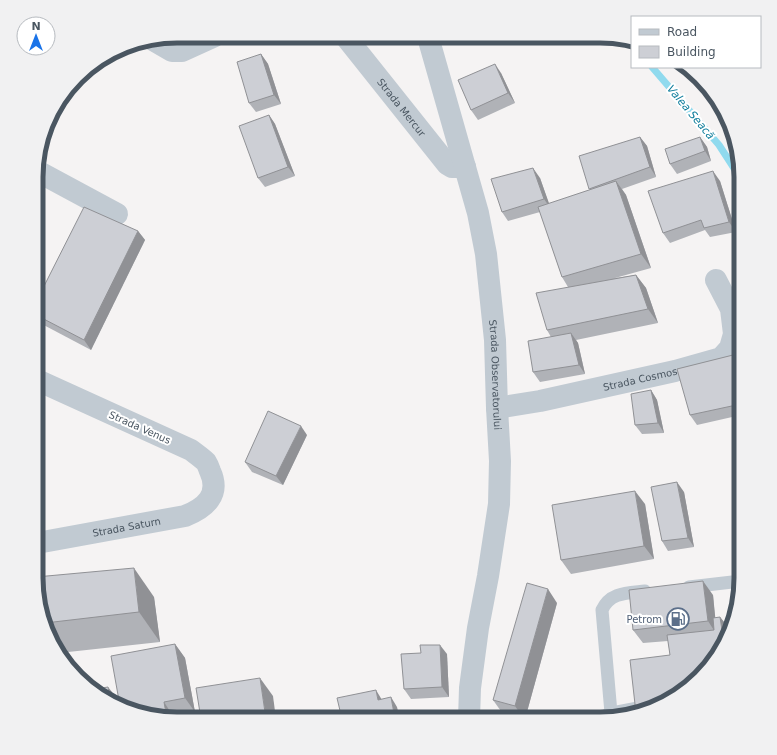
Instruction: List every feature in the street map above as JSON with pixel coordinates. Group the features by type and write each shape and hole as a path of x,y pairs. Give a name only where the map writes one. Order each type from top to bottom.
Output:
{"street":[{"path":"161,44 172,51 182,51 200,43"},
{"name":"Strada Mercur","path":"351,43 448,164 452,167 464,167"},
{"name":"Strada Observatorului","path":"430,43 478,213 486,254 496,340 497,408 500,461 499,504 478,628 470,688 469,712"},
{"path":"43,175 117,214"},
{"name":"Strada Cosmos","path":"497,408 540,401 675,371 722,358 730,348 734,334 731,309 716,280"},
{"name":"Strada Venus","path":"43,383 191,450 206,462 212,475 214,485 211,498"},
{"name":"Strada Saturn","path":"43,542 184,516 198,511 211,498"}],"lane":[{"path":"673,588 734,582"},
{"path":"611,712 602,610 609,599 620,594 658,590"}],"building":[{"path":"261,54 274,95 249,103 237,62"},
{"path":"495,64 508,93 471,110 458,80"},
{"path":"269,115 288,167 258,178 239,126"},
{"path":"640,137 650,167 589,189 579,156"},
{"path":"700,137 705,151 670,164 665,149"},
{"path":"533,168 544,199 502,212 491,179"},
{"path":"713,171 729,222 704,228 701,220 663,233 648,191"},
{"path":"616,181 641,254 562,277 538,207"},
{"path":"84,207 138,231 84,340 43,319 43,288"},
{"path":"636,275 648,309 547,330 536,293"},
{"path":"571,333 579,365 533,372 528,341"},
{"path":"734,355 734,406 690,415 677,369"},
{"path":"651,390 658,423 635,425 631,394"},
{"path":"268,411 301,426 276,476 245,462"},
{"path":"677,482 688,538 662,541 651,487"},
{"path":"635,491 644,546 561,560 552,505"},
{"path":"134,568 139,612 51,622 43,587 43,576"},
{"path":"703,581 708,621 633,630 629,590"},
{"path":"527,583 548,589 515,706 493,700"},
{"path":"720,617 722,632 716,645 695,673 667,694 643,705 635,707 630,660 670,655 667,635 714,630 713,618"},
{"path":"175,644 185,698 164,702 166,712 134,705 119,698 111,656"},
{"path":"420,645 440,645 442,687 404,689 401,654 421,653"},
{"path":"260,678 265,712 200,712 196,688"},
{"path":"108,687 109,694 101,688"},
{"path":"376,690 378,700 391,697 394,712 340,712 337,698"}],"waterway":[{"name":"Valea Seacă","path":"653,68 719,145 734,168"}],"place":[{"name":"Petrom","path":"678,619"}]}
